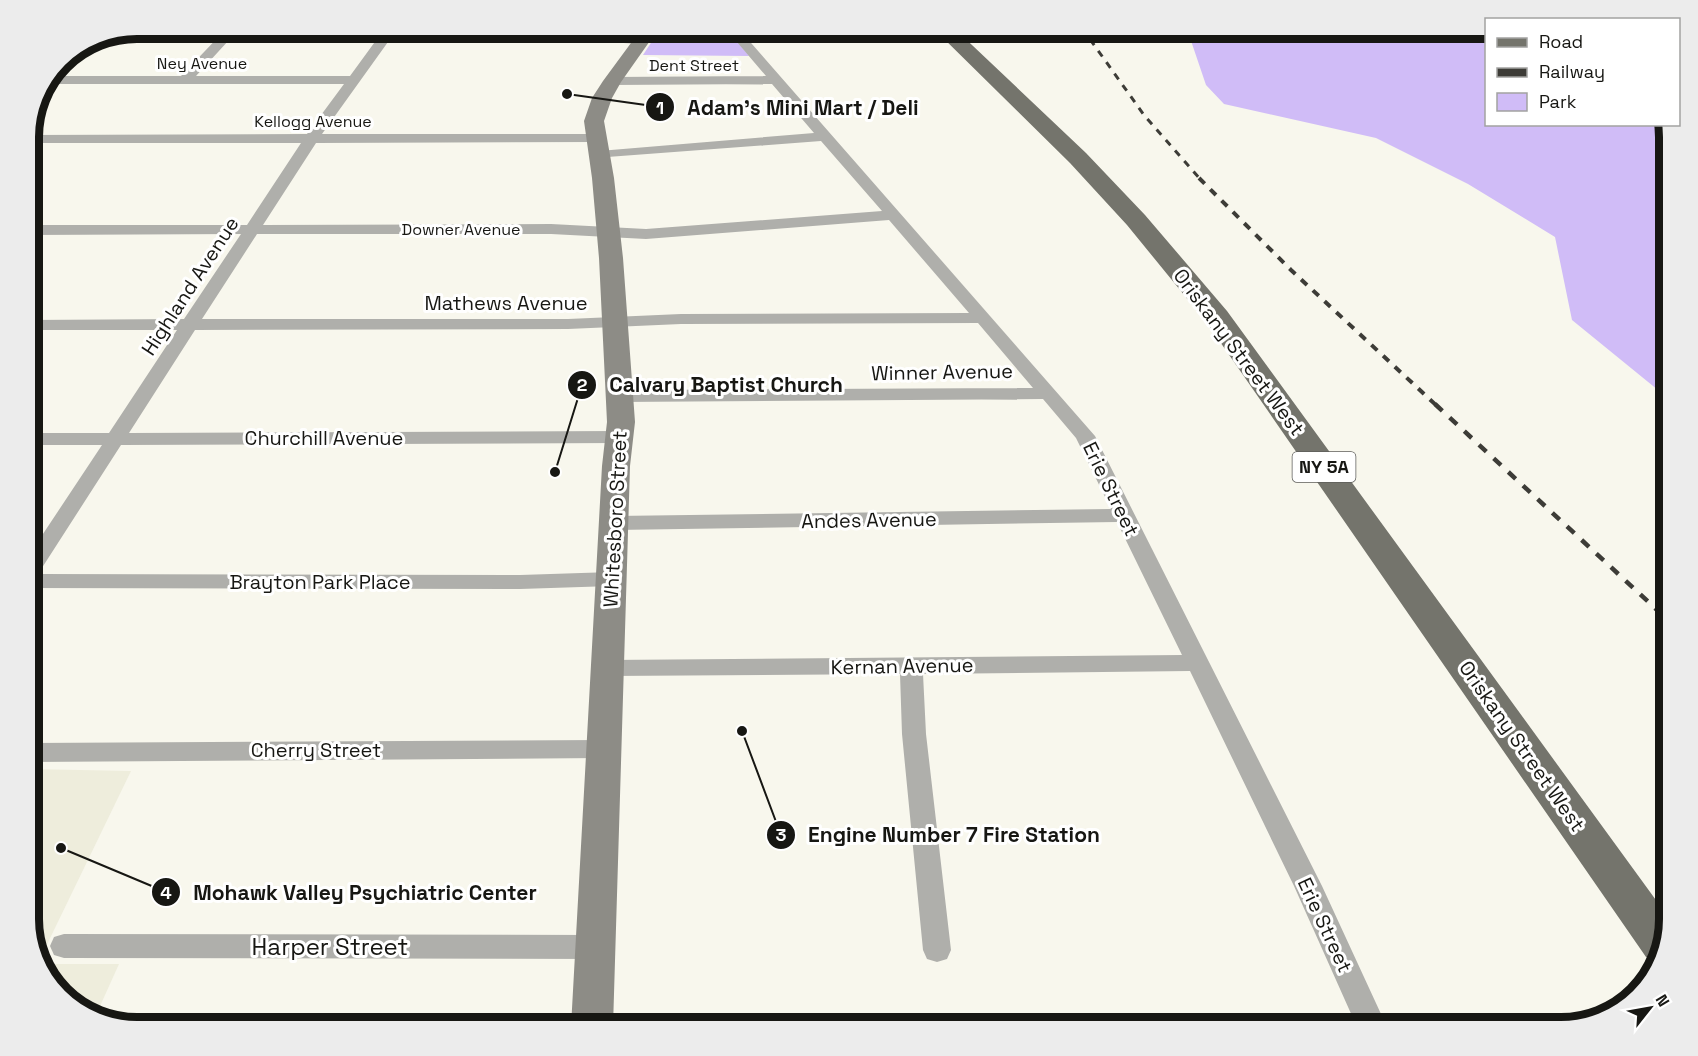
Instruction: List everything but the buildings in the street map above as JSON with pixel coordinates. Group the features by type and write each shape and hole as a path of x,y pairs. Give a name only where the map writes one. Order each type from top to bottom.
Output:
{"main road":[{"name":"Oriskany Street West","path":"954,39 1078,158 1136,220 1217,317 1657,936"}],"street":[{"path":"185,80 224,39"},
{"name":"Highland Avenue","path":"39,555 311,139 385,39"},
{"name":"Whitesboro Street","path":"593,1017 603,748 619,437 616,321 609,231 594,121 612,81 642,39"},
{"name":"Erie Street","path":"741,39 1085,436 1308,886 1367,1017"},
{"name":"Ney Avenue","path":"57,80 353,80"},
{"name":"Dent Street","path":"612,81 777,80"},
{"name":"Kellogg Avenue","path":"39,139 311,139 598,147 825,136"},
{"name":"Downer Avenue","path":"39,230 550,228 646,234 892,214"},
{"name":"Mathews Avenue","path":"39,325 568,324 681,319 983,318"},
{"name":"Winner Avenue","path":"619,396 1049,393"},
{"name":"Churchill Avenue","path":"39,439 619,437"},
{"name":"Andes Avenue","path":"615,523 1124,515"},
{"name":"Brayton Park Place","path":"39,582 520,582 612,579"},
{"name":"Kernan Avenue","path":"608,668 1196,663"},
{"path":"911,666 914,734 927,834 937,950"},
{"name":"Cherry Street","path":"39,753 603,748"},
{"name":"Harper Street","path":"64,946 596,947"}],"shaded area":[{"path":"39,769 131,771 44,951 39,926"},
{"path":"50,964 119,964 98,1010 77,997 55,974"}],"green space":[{"path":"653,39 735,39 749,56 643,55"},
{"path":"1190,39 1485,39 1485,126 1658,126 1659,391 1572,320 1555,237 1468,184 1376,138 1224,104 1206,85"}],"railway":[{"path":"1090,39 1144,115 1200,179"},
{"path":"1200,179 1291,270 1437,406"},
{"path":"1435,404 1659,612"}],"place":[{"name":"Adam's Mini Mart / Deli","path":"567,94"},
{"name":"Calvary Baptist Church","path":"555,472"},
{"name":"Engine Number 7 Fire Station","path":"742,731"},
{"name":"Mohawk Valley Psychiatric Center","path":"61,848"}]}
